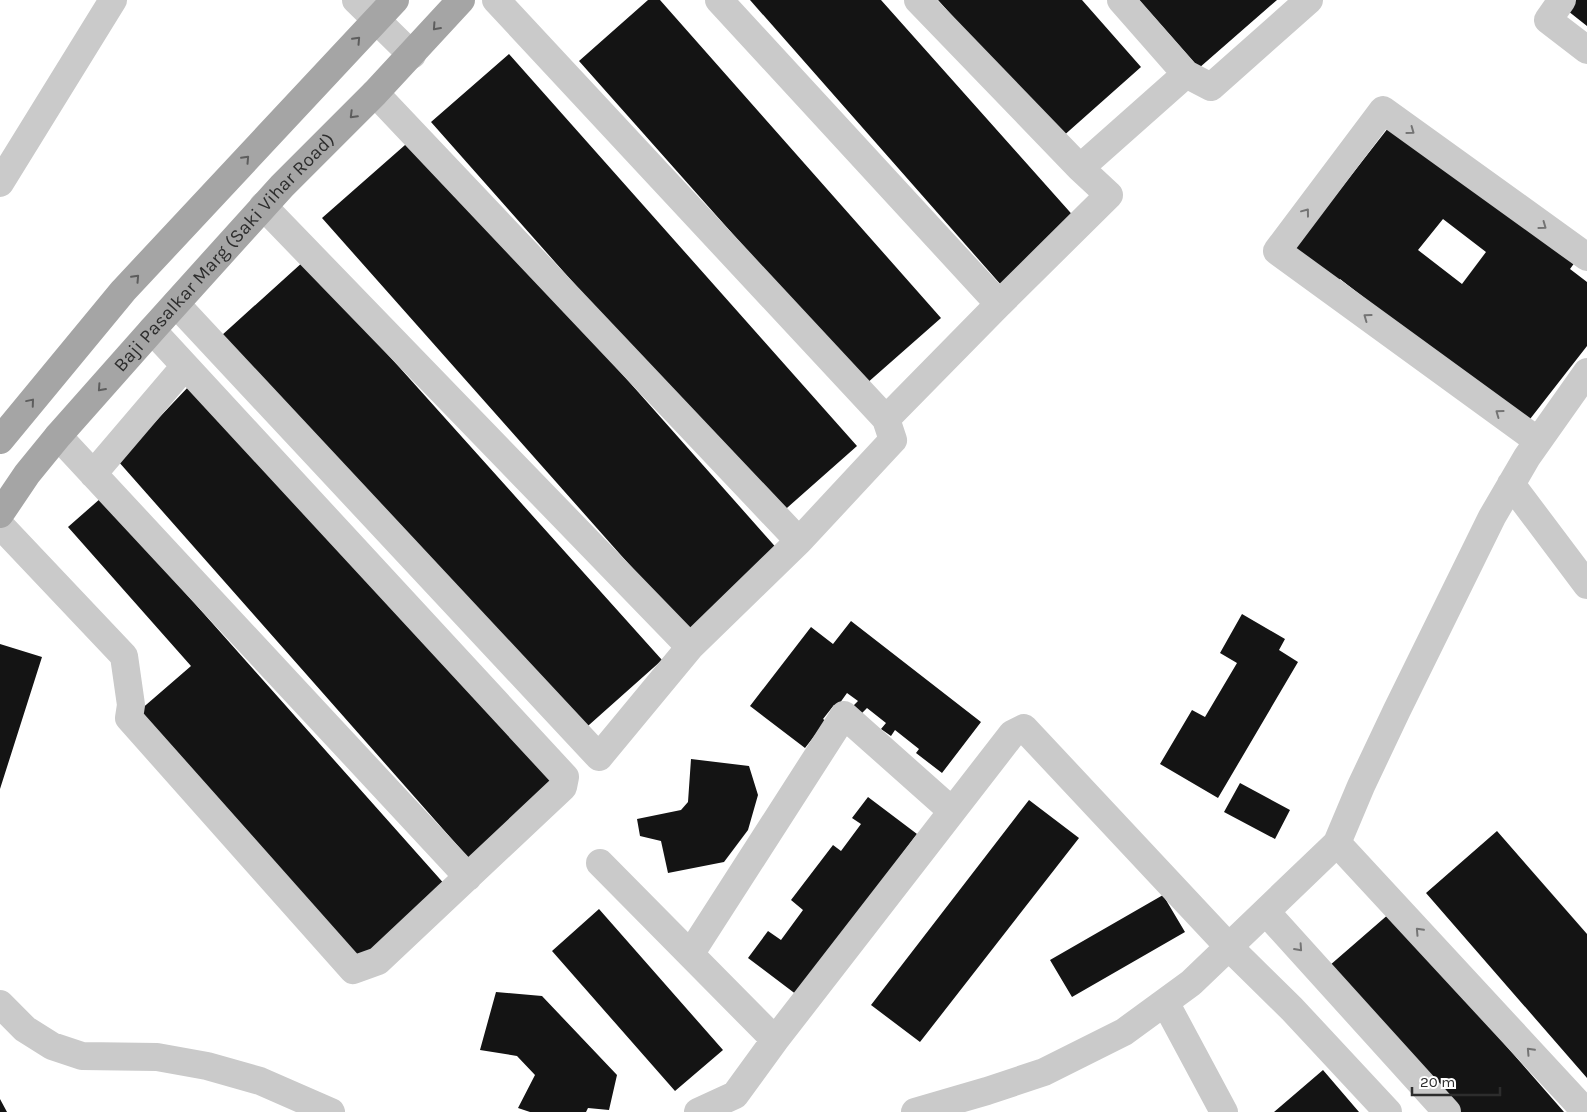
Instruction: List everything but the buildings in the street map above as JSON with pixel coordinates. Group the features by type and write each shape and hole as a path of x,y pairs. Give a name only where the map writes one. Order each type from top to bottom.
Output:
{"main road":[{"path":"0,440 123,291 395,0"},
{"name":"Baji Pasalkar Marg (Saki Vihar Road)","path":"0,514 27,474 58,436 263,206 376,93 461,0"}],"street":[{"path":"0,183 113,0"},
{"path":"356,0 412,55"},
{"path":"176,304 599,757 690,646 799,541 893,440 886,419 496,0"},
{"path":"719,0 998,304"},
{"path":"886,419 998,304 1109,195 1080,168 918,0"},
{"path":"1121,0 1186,74 1211,87 1309,0"},
{"path":"1562,0 1548,20 1587,50"},
{"path":"1080,168 1186,74"},
{"path":"376,93 799,541"},
{"path":"1538,441 1277,250 1383,110 1587,257"},
{"path":"263,206 690,646"},
{"path":"0,525 124,656 131,705 129,718 353,970 378,961 563,787 565,777 152,330"},
{"path":"92,474 185,366"},
{"path":"914,1112 1044,1072 1124,1032 1191,983 1337,843 1397,710 1492,517 1538,441 1587,372"},
{"path":"58,436 468,877"},
{"path":"1511,484 1587,585"},
{"path":"691,953 844,715 952,811"},
{"path":"698,1112 735,1095 775,1040 1012,734 1024,728 1388,1112"},
{"path":"1337,843 1586,1112"},
{"path":"600,863 775,1040"},
{"path":"1266,912 1447,1112"},
{"path":"1165,1002 1224,1112"},
{"path":"0,1004 25,1029 52,1046 82,1056 157,1057 207,1066 260,1081 331,1112"}]}
